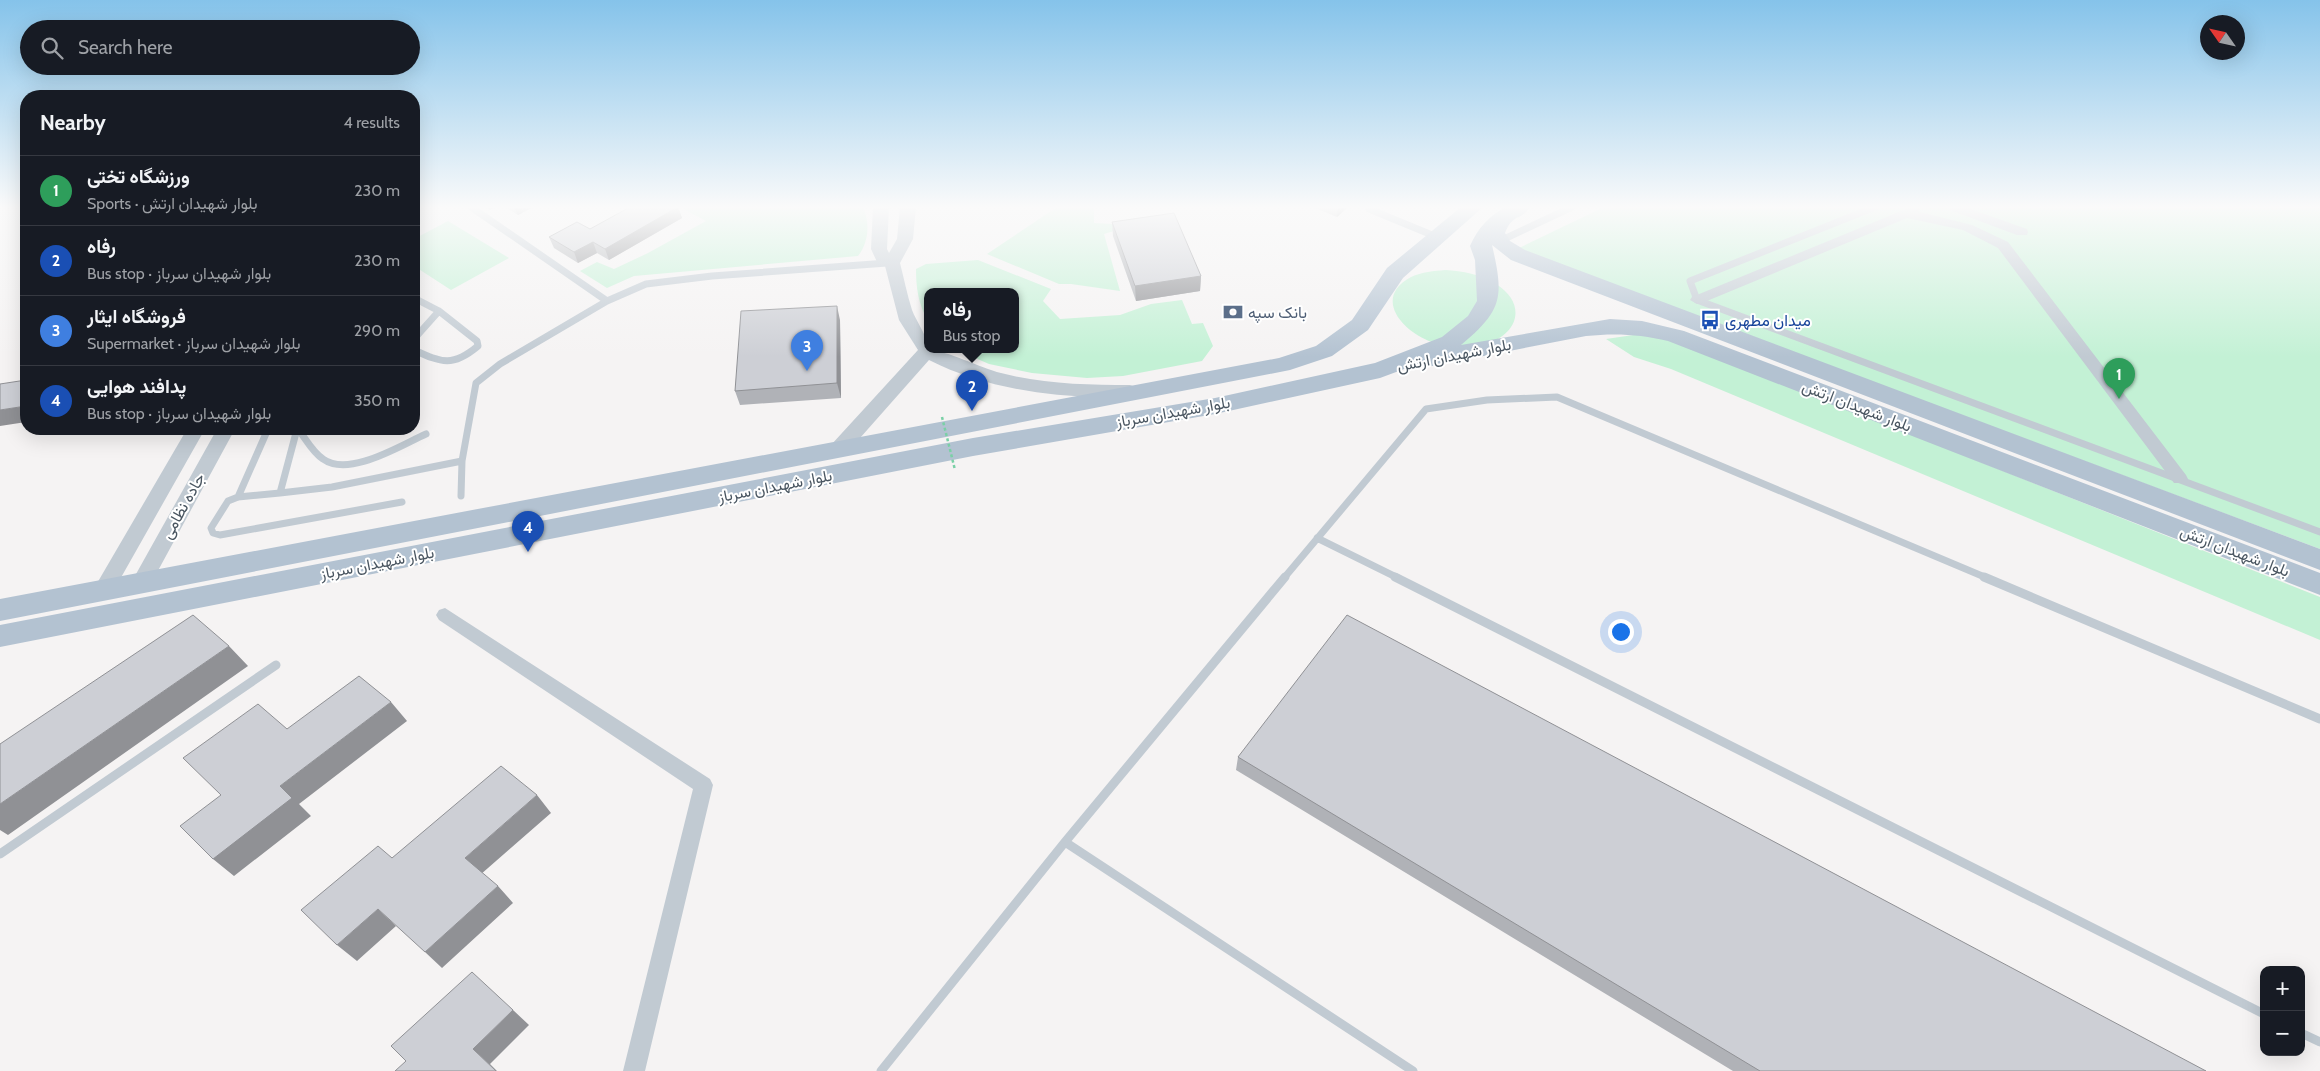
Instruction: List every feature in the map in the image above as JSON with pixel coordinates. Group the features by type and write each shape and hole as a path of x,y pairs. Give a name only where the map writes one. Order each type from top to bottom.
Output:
{"main road":[{"name":"بلوار شهیدان سرباز","path":"0,610 1282,365 1324,351 1360,325 1395,273 1414,257"},
{"name":"بلوار شهیدان سرباز","path":"0,636 973,447 1215,406 1380,370 1450,342 1476,321 1488,301 1492,257"},
{"name":"بلوار شهیدان ارتش","path":"1523,257 2320,560"},
{"name":"بلوار شهیدان ارتش","path":"1380,370 1586,329 1610,326 1644,326 1686,339 2320,584"}],"street":[{"path":"883,257 884,260 892,263"},
{"path":"895,257 892,263 904,315 924,345"},
{"path":"1697,300 1802,257"},
{"path":"2012,257 2180,479"},
{"path":"838,450 924,353"},
{"path":"932,353 997,380 1039,388 1150,390"},
{"path":"103,590 193,435"},
{"name":"جاده نظامی","path":"141,583 223,435"},
{"path":"445,616 703,785 634,1071"}],"lane":[{"path":"543,257 607,301"},
{"path":"1750,257 1690,281 1697,300 2320,532"},
{"path":"461,496 462,461 476,384 500,364 607,301 646,284 712,276 892,263"},
{"path":"420,302 439,311 477,341 478,346 458,361 445,363 420,353"},
{"path":"420,332 439,311"},
{"path":"880,1071 1065,842 1426,409 1487,400 1557,397 2320,719"},
{"path":"302,435 324,461 340,467 358,464 426,434"},
{"path":"238,497 265,435"},
{"path":"280,493 295,435"},
{"path":"402,502 220,535 213,533 211,528 228,501 238,497 332,487 462,461"},
{"path":"1317,538 2260,1012"},
{"path":"0,854 276,665"},
{"path":"1065,842 1413,1071"},
{"path":"2305,1035 2320,1042"}],"path":[{"path":"942,417 955,470"}],"green space":[{"path":"420,257 509,258 451,290 420,270"},
{"path":"640,257 847,257 634,276 607,288 580,271 597,262 614,269"},
{"path":"994,257 1110,257 1120,291 1059,284"},
{"path":"1538,257 2320,257 2320,549"},
{"path":"978,260 1051,289 1043,301 1060,319 1120,315 1151,304 1182,300 1192,324 1203,323 1213,346 1202,361 1123,376 1087,378 1032,373 989,364 964,353 1019,353 1019,288 924,288 924,312 917,289 916,269 926,264"},
{"path":"1445,270 1478,275 1496,284 1506,292 1515,309 1515,318 1505,334 1496,340 1481,345 1443,344 1421,337 1402,323 1396,314 1393,304 1394,295 1400,285 1415,275"},
{"path":"1647,333 1689,346 2320,597 2320,640 1671,369 1634,357 1606,339"}],"building":[{"path":"1125,257 1193,257 1201,276 1135,286"},
{"path":"837,306 837,383 735,391 741,311"},
{"path":"20,381 20,407 0,410 0,384"},
{"path":"193,615 229,646 0,804 0,744"},
{"path":"1347,615 2206,1071 1760,1071 1238,757"},
{"path":"359,676 391,702 280,786 292,798 213,859 180,826 221,795 183,758 258,704 287,729"},
{"path":"501,766 537,795 465,858 498,886 425,952 378,909 337,945 301,910 378,846 392,858"},
{"path":"472,972 513,1010 473,1049 496,1071 395,1071 406,1061 391,1046"}],"place":[{"name":"بانک سپه","path":"1233,312"},
{"name":"میدان مطهری","path":"1710,320"},
{"name":"فروشگاه ایثار","path":"807,371"},
{"name":"ورزشگاه تختی","path":"2119,399"},
{"name":"رفاه","path":"972,411"},
{"name":"پدافند هوایی","path":"528,552"}]}
